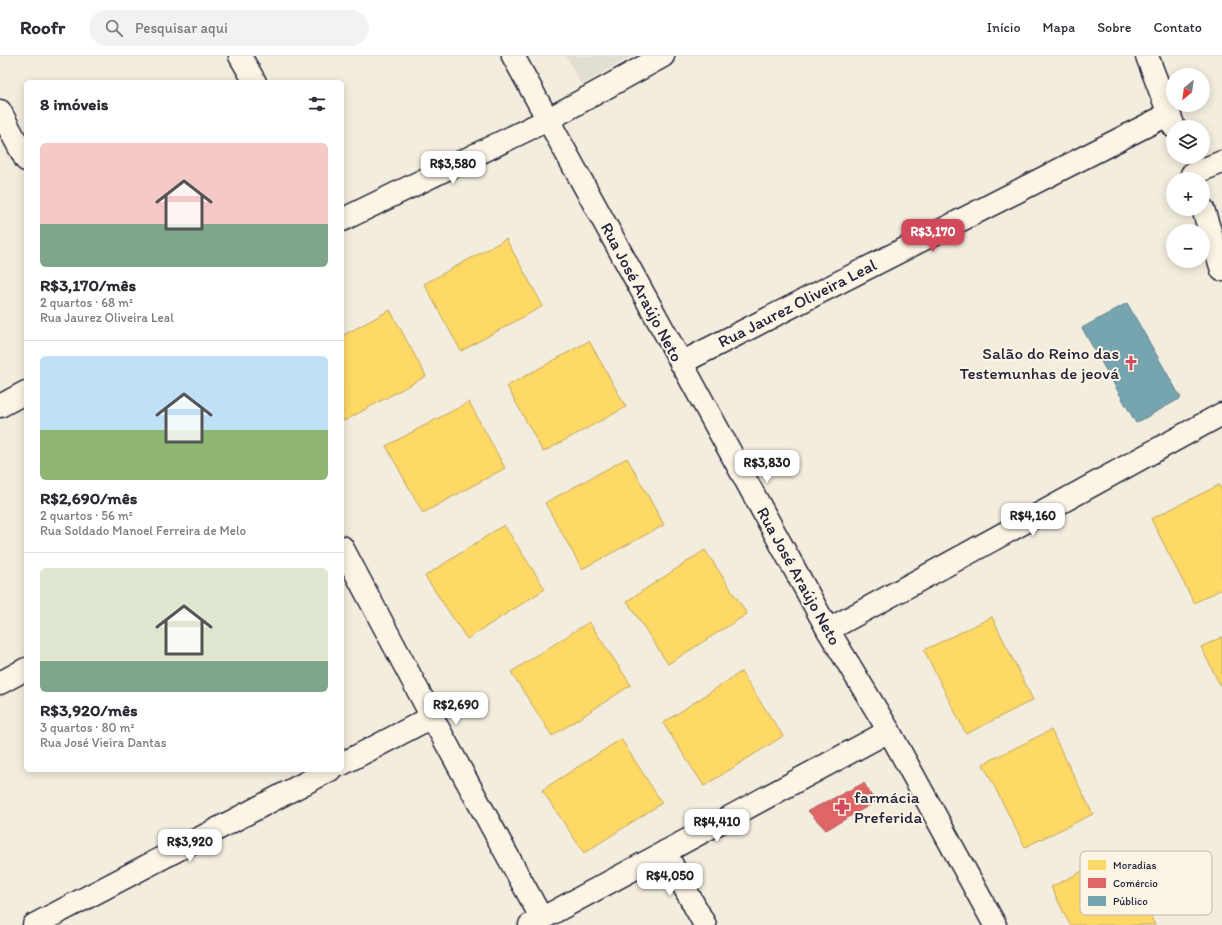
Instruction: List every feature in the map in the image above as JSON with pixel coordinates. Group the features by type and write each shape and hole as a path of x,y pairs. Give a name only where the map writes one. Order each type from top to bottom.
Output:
{"street":[{"path":"240,56 254,80"},
{"name":"Rua José Araújo Neto","path":"513,56 549,119 828,630 889,731 995,925"},
{"path":"344,219 549,119 663,56"},
{"path":"1147,56 1172,120"},
{"path":"0,111 24,156"},
{"name":"Rua Jaurez Oliveira Leal","path":"681,363 1166,123"},
{"path":"1190,170 1222,162"},
{"path":"1205,216 1222,270"},
{"path":"0,406 24,393"},
{"path":"828,630 1222,414"},
{"path":"344,551 432,717 536,922 889,731"},
{"path":"0,683 24,669"},
{"path":"344,763 432,717"},
{"path":"34,925 326,772"},
{"path":"665,852 705,925"}],"shaded area":[{"path":"566,56 631,56 582,85"}],"building: Moradias":[{"path":"506,239 543,306 461,351 424,284"},
{"path":"390,310 426,376 344,421 344,335"},
{"path":"589,341 626,407 543,452 507,386"},
{"path":"469,402 505,468 423,513 386,446"},
{"path":"627,458 664,525 582,569 545,503"},
{"path":"1219,485 1222,491 1222,589 1194,603 1151,519"},
{"path":"504,525 545,589 467,639 425,576"},
{"path":"705,550 747,614 668,664 627,601"},
{"path":"992,617 1033,700 966,734 924,650"},
{"path":"589,622 631,685 552,736 511,672"},
{"path":"1222,637 1222,689 1201,647"},
{"path":"741,672 783,736 704,786 663,723"},
{"path":"1051,730 1093,814 1025,847 983,764"},
{"path":"621,739 662,803 584,853 542,790"},
{"path":"1080,872 1080,915 1150,915 1155,925 1070,925 1051,887"}],"building: Comércio":[{"name":"farmácia Preferida","path":"864,783 875,802 826,830 808,811"}],"building: Público":[{"name":"Salão do Reino das Testemunhas de jeová","path":"1127,303 1181,398 1136,423 1082,328"}],"place":[{"name":"Salão do Reino das Testemunhas de jeová","path":"1131,363"},
{"name":"farmácia Preferida","path":"842,807"}]}
